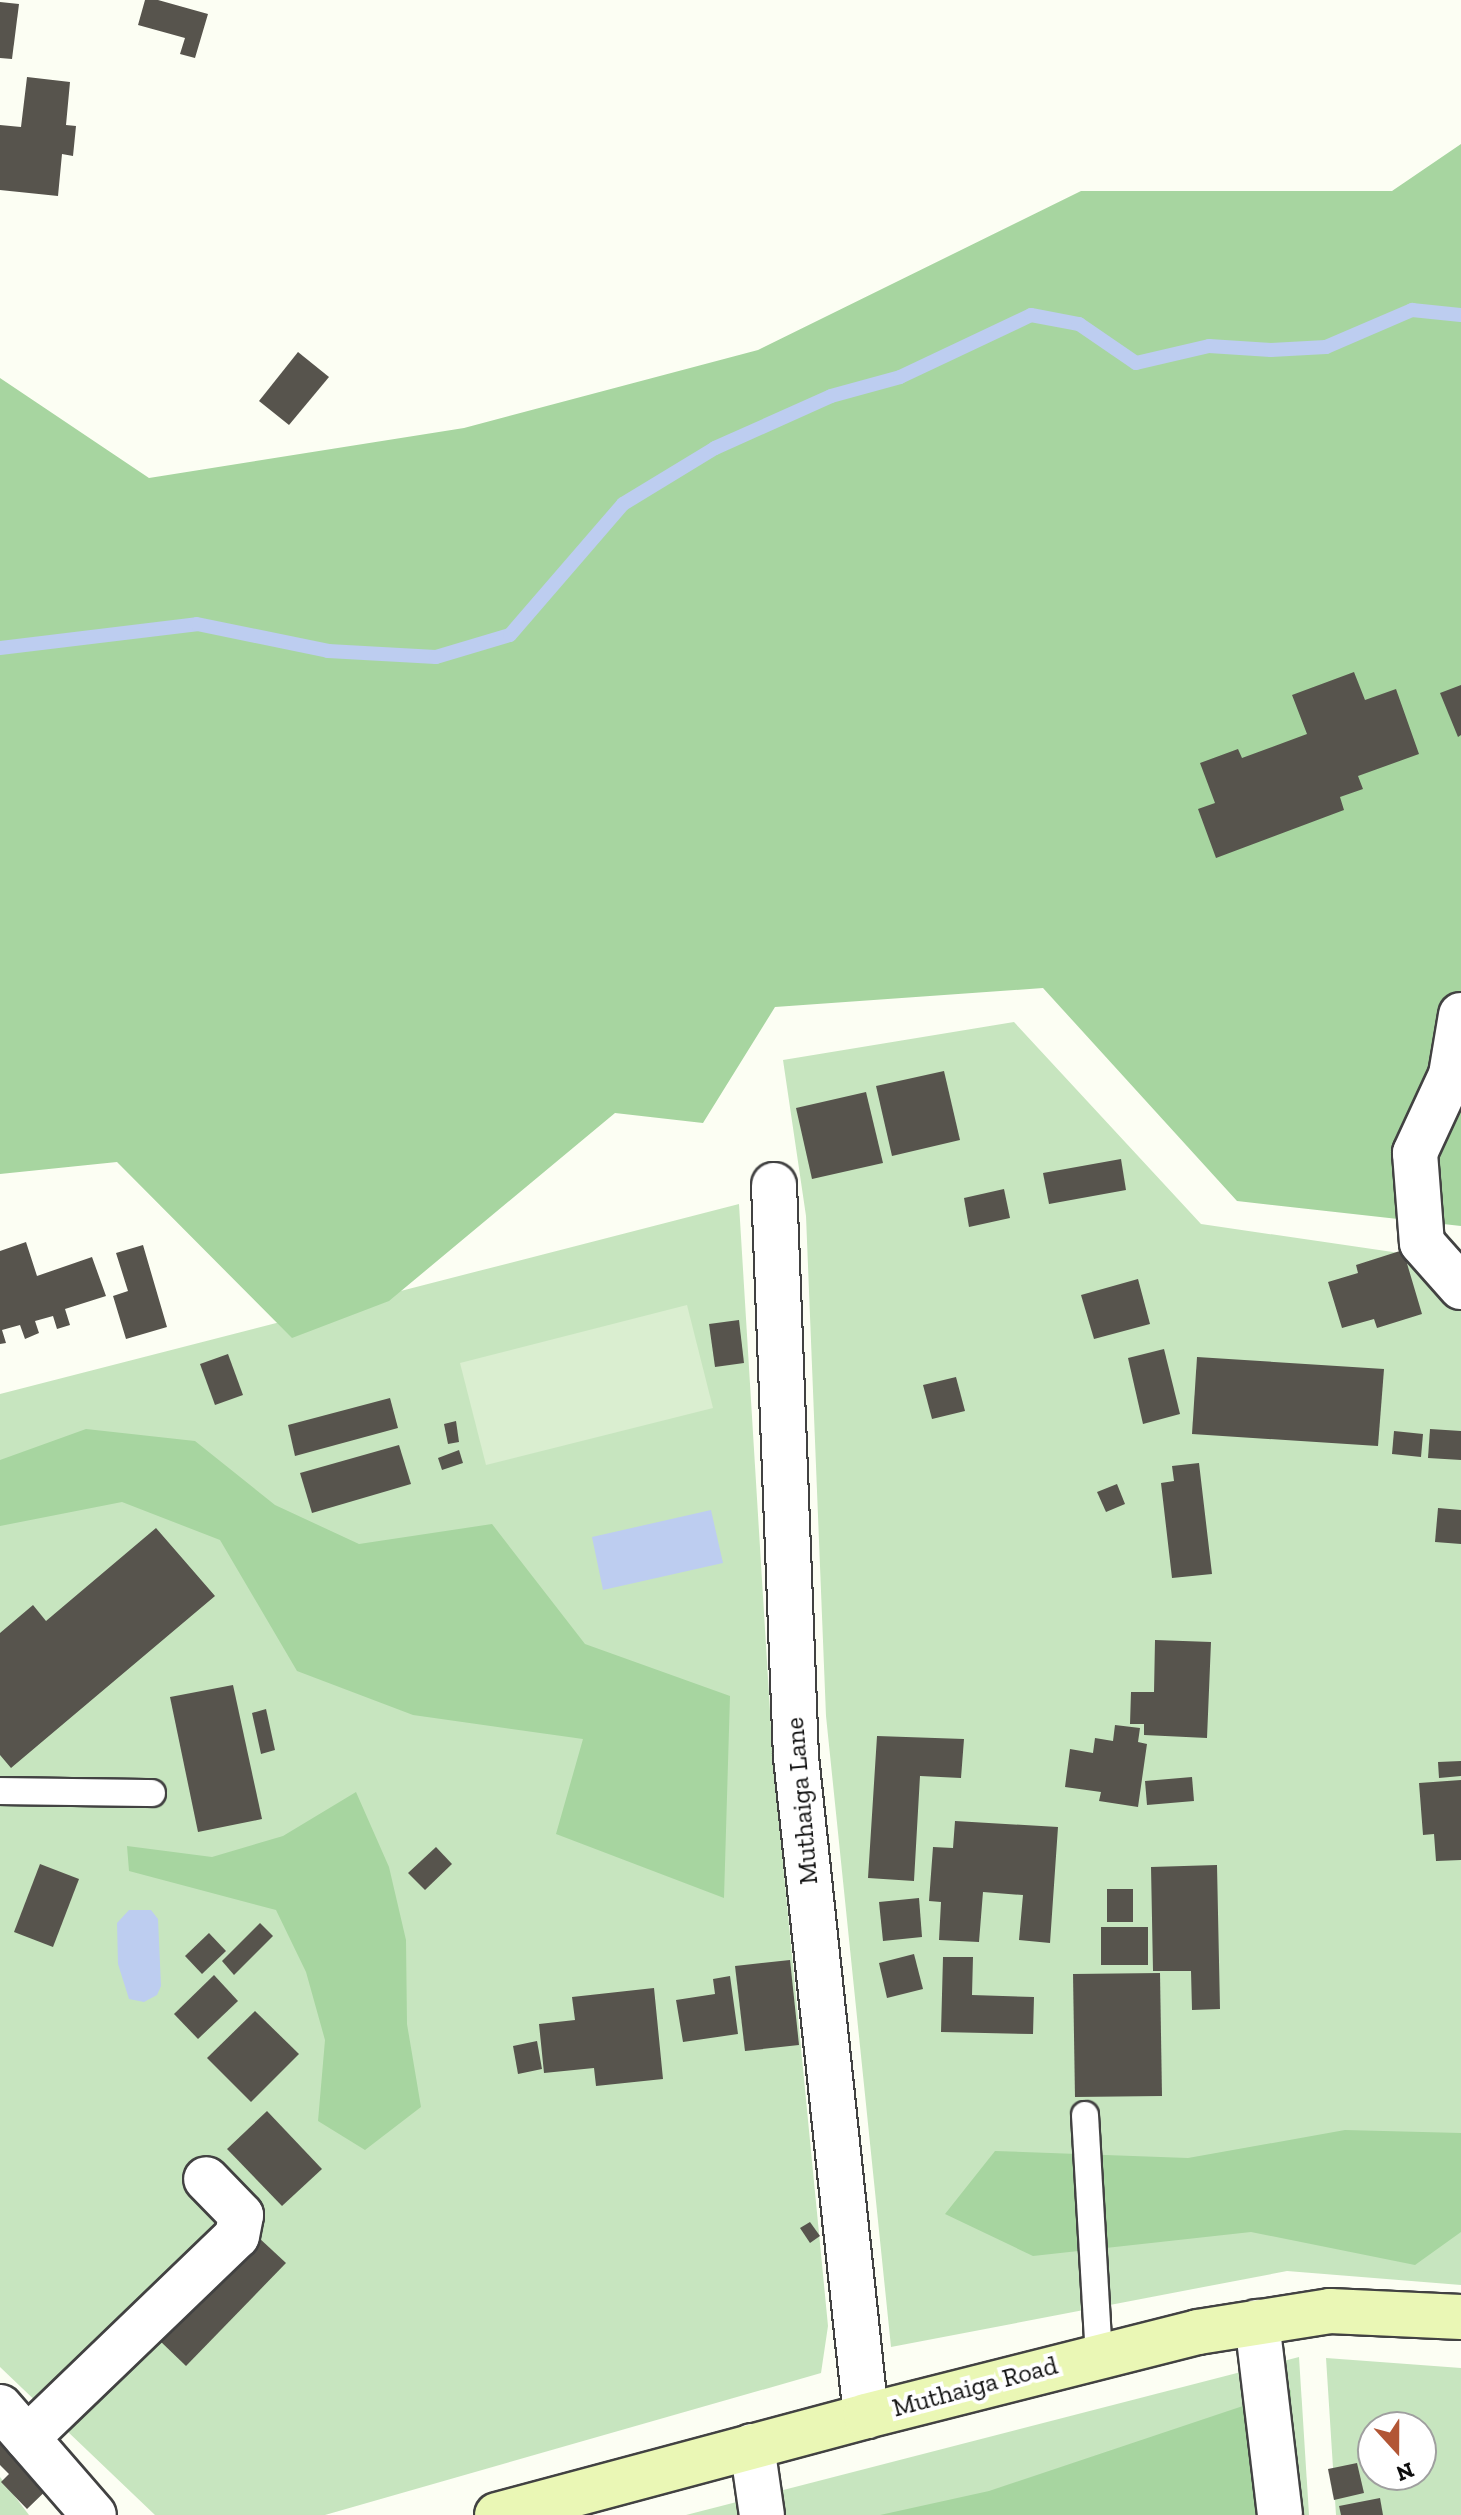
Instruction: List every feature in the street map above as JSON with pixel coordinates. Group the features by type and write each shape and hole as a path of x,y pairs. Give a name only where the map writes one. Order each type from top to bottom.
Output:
{"main road":[{"name":"Muthaiga Road","path":"497,2515 1099,2355 1257,2322 1330,2311 1461,2317"}],"street":[{"path":"1461,1015 1451,1075 1415,1153 1422,1243 1461,1287"},
{"name":"Muthaiga Lane","path":"774,1185 796,1757 866,2416"},
{"path":"94,2515 13,2422 237,2236 241,2215 206,2179"},
{"path":"1257,2322 1280,2515"},
{"path":"752,2446 762,2515"}],"lane":[{"path":"0,1791 152,1793"},
{"path":"1085,2115 1099,2355"}],"green space":[{"path":"1461,144 1461,1226 1237,1201 1043,988 775,1007 703,1123 615,1113 389,1301 292,1338 117,1162 0,1174 0,378 149,478 464,428 758,350 1081,191 1392,191"},
{"path":"1014,1022 1201,1224 1461,1262 1461,2285 1287,2271 891,2347 826,1716 806,1216 783,1060"},
{"path":"739,1204 773,1760 828,2326 821,2373 325,2515 155,2515 0,2367 0,1394"},
{"path":"687,1305 713,1408 486,1465 460,1363"},
{"path":"86,1429 195,1441 275,1505 359,1544 492,1524 585,1644 730,1696 724,1898 556,1834 583,1739 413,1715 297,1671 220,1540 122,1502 0,1526 0,1460"},
{"path":"356,1792 389,1867 406,1940 407,2024 421,2107 365,2150 318,2121 325,2040 306,1972 276,1910 129,1871 127,1846 212,1857 283,1836"},
{"path":"1345,2130 1461,2133 1461,2232 1415,2265 1251,2232 1033,2256 945,2214 995,2151 1188,2158"},
{"path":"1299,2357 1309,2515 686,2515"},
{"path":"1326,2358 1461,2368 1461,2515 1336,2515"},
{"path":"1291,2390 1292,2515 880,2515 989,2491"},
{"path":"0,2477 29,2515 0,2515"}],"water":[{"path":"711,1510 723,1563 603,1590 592,1537"},
{"path":"129,1910 151,1910 158,1919 161,1986 157,1995 144,2002 129,1999 118,1964 117,1923"}],"building":[{"path":"145,0 158,0 208,14 195,58 180,54 185,38 138,25"},
{"path":"0,2 19,4 12,59 0,58"},
{"path":"27,77 70,82 66,125 76,126 73,156 62,154 58,196 0,190 0,125 21,127"},
{"path":"298,352 329,377 289,425 259,401"},
{"path":"1354,672 1365,700 1396,689 1419,754 1358,776 1363,789 1340,797 1344,810 1216,858 1198,809 1215,803 1200,763 1238,749 1242,758 1307,734 1292,695"},
{"path":"1461,685 1461,735 1458,737 1440,693"},
{"path":"944,1071 960,1140 892,1156 876,1086"},
{"path":"866,1092 883,1163 812,1179 796,1108"},
{"path":"1121,1159 1126,1190 1049,1204 1043,1173"},
{"path":"1004,1189 1010,1218 969,1227 964,1198"},
{"path":"26,1242 37,1276 92,1257 106,1296 65,1309 70,1325 57,1329 53,1316 35,1321 39,1333 25,1339 20,1325 2,1330 6,1343 0,1344 0,1251"},
{"path":"143,1245 167,1327 126,1339 113,1296 128,1291 116,1253"},
{"path":"1403,1250 1422,1314 1377,1328 1374,1319 1342,1328 1328,1282 1358,1273 1356,1265"},
{"path":"1138,1279 1150,1324 1094,1339 1081,1295"},
{"path":"739,1320 744,1363 715,1367 709,1324"},
{"path":"1164,1349 1180,1414 1143,1424 1128,1358"},
{"path":"228,1354 243,1395 215,1405 200,1364"},
{"path":"1197,1357 1384,1369 1378,1446 1192,1434"},
{"path":"956,1377 965,1411 932,1419 923,1385"},
{"path":"390,1398 398,1428 295,1456 288,1425"},
{"path":"456,1421 459,1442 448,1444 444,1424"},
{"path":"1430,1429 1461,1431 1461,1460 1428,1458"},
{"path":"1394,1431 1423,1434 1421,1457 1392,1454"},
{"path":"399,1445 411,1484 312,1513 300,1473"},
{"path":"459,1450 463,1463 442,1470 438,1458"},
{"path":"1199,1463 1212,1574 1172,1578 1161,1483 1174,1481 1172,1466"},
{"path":"1117,1484 1125,1504 1106,1512 1097,1492"},
{"path":"1438,1508 1461,1510 1461,1544 1435,1542"},
{"path":"156,1528 215,1596 11,1768 0,1755 0,1633 33,1605 46,1621"},
{"path":"1155,1640 1211,1642 1207,1738 1144,1735 1144,1724 1130,1724 1131,1692 1154,1692"},
{"path":"233,1685 262,1819 198,1832 170,1697"},
{"path":"266,1709 275,1750 261,1754 252,1713"},
{"path":"1115,1725 1140,1728 1138,1742 1147,1744 1138,1807 1099,1801 1101,1792 1065,1787 1070,1749 1093,1753 1095,1738 1113,1741"},
{"path":"877,1736 964,1739 961,1778 920,1776 914,1881 868,1878"},
{"path":"1461,1761 1461,1776 1439,1778 1438,1762"},
{"path":"1192,1777 1194,1801 1147,1805 1145,1781"},
{"path":"1461,1780 1461,1860 1436,1861 1434,1834 1423,1835 1419,1783"},
{"path":"955,1821 1058,1827 1050,1943 1019,1940 1023,1895 983,1892 979,1942 939,1940 941,1902 929,1901 933,1847 953,1848"},
{"path":"436,1847 452,1864 425,1890 408,1873"},
{"path":"40,1864 79,1879 53,1947 14,1932"},
{"path":"1217,1865 1220,2009 1192,2010 1191,1971 1153,1971 1151,1867"},
{"path":"1107,1889 1133,1889 1133,1922 1107,1922"},
{"path":"919,1898 922,1937 883,1941 879,1902"},
{"path":"260,1923 273,1936 234,1975 222,1961"},
{"path":"1101,1927 1148,1927 1148,1965 1101,1965"},
{"path":"209,1933 226,1951 202,1974 185,1956"},
{"path":"914,1954 923,1989 887,1998 879,1963"},
{"path":"943,1957 973,1957 972,1995 1034,1997 1033,2034 941,2032"},
{"path":"790,1960 799,2045 745,2051 735,1966"},
{"path":"1160,1973 1162,2096 1075,2097 1073,1974"},
{"path":"214,1975 238,2001 198,2039 174,2014"},
{"path":"730,1976 738,2034 683,2042 676,2000 715,1994 713,1979"},
{"path":"654,1988 663,2079 596,2086 594,2068 544,2073 539,2024 575,2020 572,1997"},
{"path":"255,2011 299,2054 251,2102 207,2058"},
{"path":"537,2041 542,2069 518,2074 513,2046"},
{"path":"267,2111 322,2169 282,2206 227,2149"},
{"path":"810,2222 820,2236 810,2243 800,2228"},
{"path":"258,2237 286,2263 186,2366 159,2340"},
{"path":"0,2416 59,2478 27,2509 1,2482 9,2474 0,2465"},
{"path":"1357,2463 1357,2491 1364,2493 1334,2500 1328,2469"},
{"path":"1380,2498 1383,2515 1341,2515 1339,2506"}],"waterway":[{"path":"0,648 197,624 328,651 436,657 510,635 623,504 715,448 831,396 900,377 1031,315 1079,324 1136,363 1209,346 1271,350 1326,347 1412,310 1461,315"}]}
